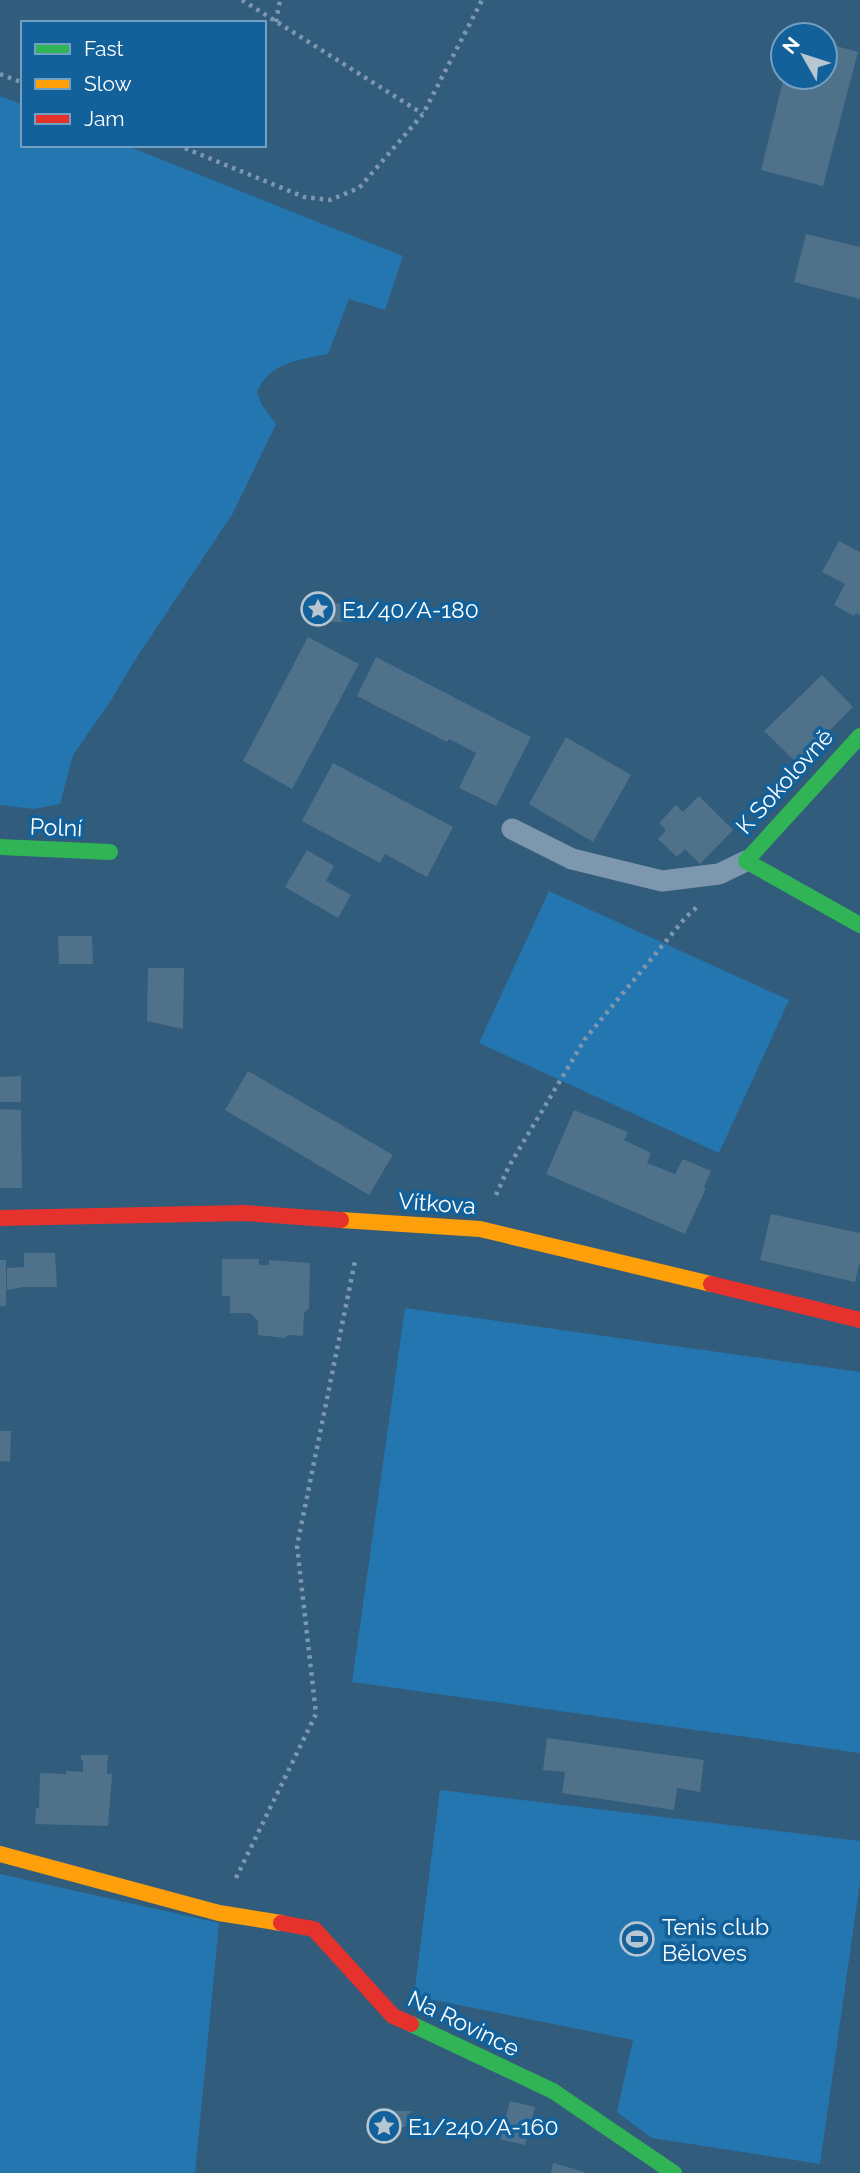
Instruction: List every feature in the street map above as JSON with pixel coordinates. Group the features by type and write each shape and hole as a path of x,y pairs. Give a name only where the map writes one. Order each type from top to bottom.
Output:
{"street":[{"name":"K Sokolovně","path":"860,736 746,860 860,925"},
{"name":"Polní","path":"0,847 110,852"},
{"name":"Vítkova","path":"0,1218 245,1213 480,1229 860,1320"},
{"name":"Na Rovince","path":"0,1854 219,1913 314,1929 393,2016 554,2091 674,2173"}],"lane":[{"name":"K Sokolovně","path":"512,829 572,859 662,881 719,874 746,860"}],"path":[{"path":"242,0 423,114"},
{"path":"276,22 279,0"},
{"path":"182,147 304,197 330,200 359,188 423,114 482,0"},
{"path":"0,74 21,82"},
{"path":"480,1229 509,1166 585,1039 686,918 706,898"},
{"path":"219,1913 316,1714 297,1546 355,1261 367,1258"}],"shaded area":[{"path":"0,96 21,104 21,147 130,147 403,256 385,310 349,299 328,354 286,364 262,383 257,393 276,424 233,513 73,755 60,804 34,809 0,805"},
{"path":"549,891 789,1000 719,1153 479,1043"},
{"path":"405,1308 860,1372 860,1753 352,1682"},
{"name":"Tenis club Běloves","path":"440,1790 860,1841 860,1882 820,2164 652,2138 617,2112 633,2040 414,1996"},
{"path":"0,1874 219,1923 195,2173 0,2173"}],"building":[{"path":"839,47 858,52 823,186 761,170 781,91 839,91"},
{"path":"806,234 860,247 860,299 794,282"},
{"path":"839,541 860,552 860,615 856,613 854,616 834,605 845,584 822,572"},
{"path":"314,603 363,607 355,609 352,622 330,622 321,615 322,607 315,606"},
{"path":"308,637 359,664 292,789 243,761"},
{"path":"376,657 531,737 496,806 459,788 476,753 449,739 447,742 357,696"},
{"path":"822,675 853,707 797,763 764,731"},
{"path":"566,737 631,775 593,842 529,804"},
{"path":"333,763 453,827 427,877 385,854 380,863 302,821"},
{"path":"699,796 733,830 700,864 685,849 677,857 658,839 666,830 659,823 676,805 683,812"},
{"path":"307,850 334,866 326,881 351,895 338,918 285,887"},
{"path":"58,936 92,936 93,964 59,964"},
{"path":"148,968 184,968 183,1029 147,1021"},
{"path":"248,1071 393,1155 369,1195 225,1110"},
{"path":"21,1076 21,1102 0,1102 0,1077"},
{"path":"0,1109 21,1110 22,1188 0,1188"},
{"path":"574,1110 628,1132 624,1140 651,1153 647,1163 675,1174 683,1159 711,1171 685,1234 546,1174"},
{"path":"771,1214 860,1233 860,1261 855,1282 760,1260"},
{"path":"24,1253 55,1253 57,1287 7,1290 7,1268 24,1267"},
{"path":"222,1259 259,1259 259,1265 269,1265 269,1260 310,1263 309,1308 304,1313 303,1336 288,1335 285,1338 258,1335 258,1321 250,1313 230,1313 230,1296 222,1296"},
{"path":"0,1260 6,1260 6,1306 0,1306"},
{"path":"0,1431 11,1431 10,1462 0,1461"},
{"path":"547,1738 704,1760 700,1792 677,1788 674,1810 562,1793 565,1772 543,1770"},
{"path":"81,1755 108,1755 107,1774 112,1774 108,1826 35,1824 36,1808 39,1808 40,1773 83,1772"},
{"path":"510,2101 535,2107 525,2145 500,2139"},
{"path":"373,2110 412,2112 407,2115 409,2125 398,2129 381,2129 375,2124 376,2114 371,2113"},
{"path":"553,2163 584,2172 584,2173 551,2173"}],"traffic: fast":[{"path":"860,736 746,861 860,925"},
{"path":"0,847 110,852"},
{"path":"411,2024 553,2091 674,2173"}],"traffic: slow":[{"path":"341,1220 480,1229 711,1284"},
{"path":"0,1854 219,1913 281,1923"}],"traffic: jam":[{"path":"0,1218 245,1213 341,1220"},
{"path":"711,1284 860,1320"},
{"path":"281,1923 314,1929 393,2016 411,2024"}],"place":[{"name":"E1/40/A-180","path":"318,609"},
{"name":"Tenis club Běloves","path":"637,1939"},
{"name":"E1/240/A-160","path":"384,2126"}]}
